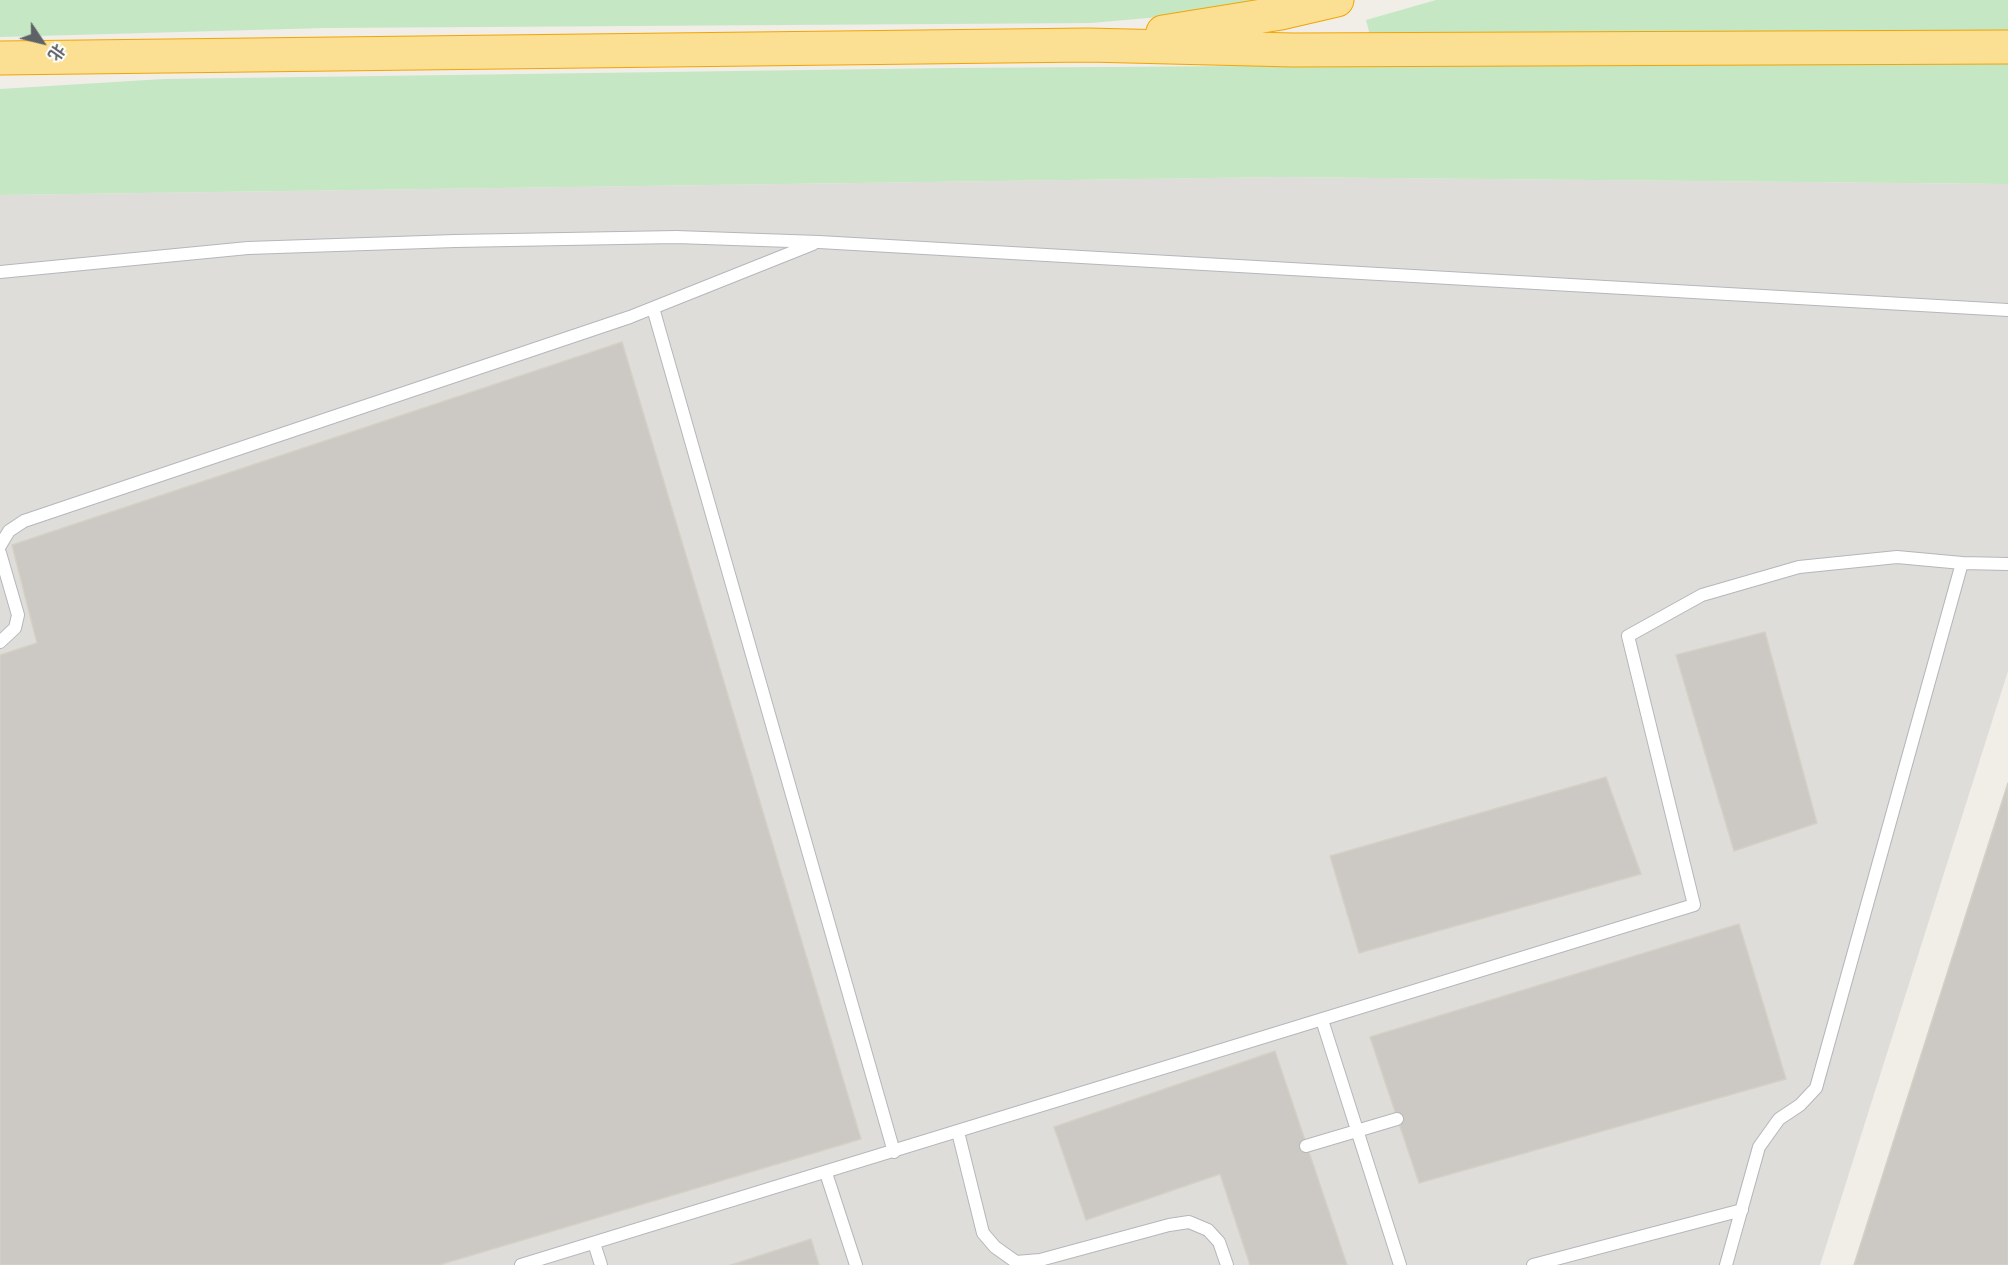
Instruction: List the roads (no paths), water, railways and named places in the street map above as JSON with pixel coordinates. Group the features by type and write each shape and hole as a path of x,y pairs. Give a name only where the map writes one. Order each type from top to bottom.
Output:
{"highway":[{"path":"1088,45 1281,13 1337,0"},
{"path":"0,58 1088,45 1293,50 2008,47"}],"lane":[{"path":"0,272 259,247 676,237 819,242 2008,310"},
{"path":"0,546 9,531 24,521 618,321 819,242"},
{"path":"653,308 894,1152"},
{"path":"0,553 18,615 15,628 0,642"},
{"path":"521,1265 1694,905 1628,636 1702,595 1799,567 1897,557 1962,563 2008,564"},
{"path":"1726,1265 1759,1147 1779,1119 1800,1105 1816,1088 1962,563"},
{"path":"1322,1020 1400,1265"},
{"path":"1306,1146 1397,1119"},
{"path":"958,1132 983,1233 994,1247 1016,1262 1040,1260 1169,1225 1189,1222 1208,1230 1219,1242 1227,1265"},
{"path":"826,1173 856,1265"},
{"path":"1533,1265 1742,1210"},
{"path":"594,1243 601,1265"}]}
